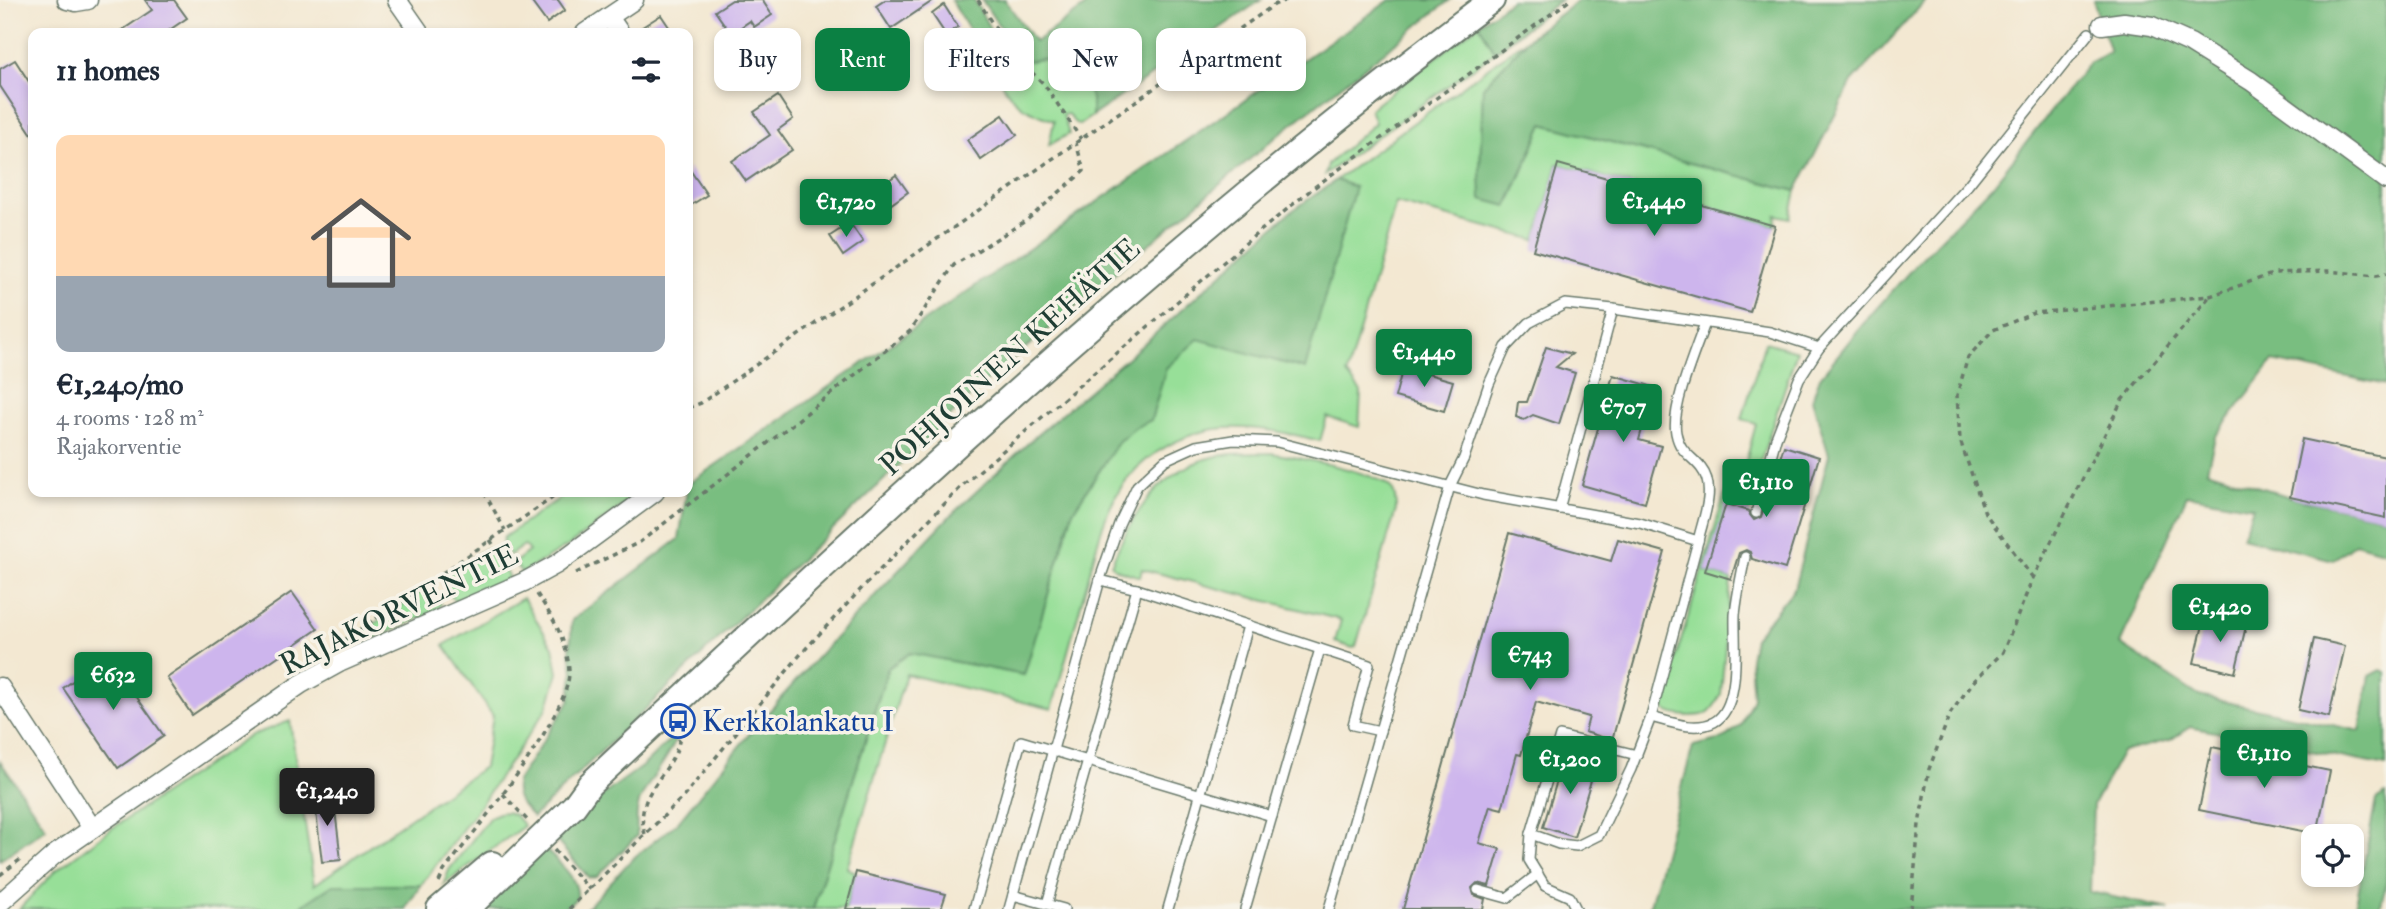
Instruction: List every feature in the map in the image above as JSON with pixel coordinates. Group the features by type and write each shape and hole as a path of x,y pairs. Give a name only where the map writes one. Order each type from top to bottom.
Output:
{"main road":[{"name":"POHJOINEN KEHÄTIE","path":"436,901 568,798 590,784 832,559 1062,352 1245,195 1492,0"},
{"name":"POHJOINEN KEHÄTIE","path":"467,909 574,806 590,784"}],"street":[{"path":"67,0 88,0"},
{"path":"397,0 417,28"},
{"path":"592,28 634,0"},
{"path":"609,17 617,28"},
{"path":"2095,29 2124,22 2152,26 2190,43 2251,81 2386,180"},
{"name":"RAJAKORVENTIE","path":"0,903 10,891 54,855 301,684 339,663 524,582 557,564 648,497"},
{"path":"0,687 92,828"}],"lane":[{"path":"1756,513 1776,438 1798,379 1819,348 1968,185 2095,29"},
{"path":"1329,909 1450,486 1464,458 1489,384 1506,347 1529,323 1565,304 1770,332 1819,348"},
{"path":"1559,509 1613,309"},
{"path":"1531,834 1559,844 1577,846 1599,835 1651,717 1710,489 1702,468 1686,456 1676,435 1675,415 1705,323"},
{"path":"1009,909 1100,580 1119,524 1138,486 1165,460 1196,446 1233,440 1278,442 1450,486 1640,523 1698,541"},
{"path":"1651,717 1684,725 1702,725 1715,721 1726,709 1734,688 1735,616 1745,557"},
{"path":"1100,580 1137,589 1369,666 1353,725 1380,731"},
{"path":"1047,904 1137,589"},
{"path":"1168,909 1248,626"},
{"path":"1245,909 1320,649"},
{"path":"1576,909 1570,897 1545,886 1529,860 1531,834 1560,736 1636,755"},
{"path":"974,909 1021,741 1272,816"},
{"path":"1478,890 1507,898 1538,874"},
{"path":"1013,895 1064,909"}],"path":[{"path":"978,0 1023,64 1044,84 1081,139"},
{"path":"693,406 1274,5 1286,0"},
{"path":"569,909 684,796 800,655 964,484 1302,197 1570,0"},
{"path":"571,576 640,542 910,331 954,265 1027,220 1084,172 1076,143"},
{"path":"2033,578 1985,513 1960,440 1957,395 1968,357 1993,330 2034,313 2210,296 2276,273 2328,271 2376,276 2386,274"},
{"path":"1911,909 1919,824 1930,769 1950,714 1973,682 2003,652 2033,578 2122,400 2210,296"},
{"path":"487,497 505,530"},
{"path":"436,901 444,870 503,794 558,710 566,691 569,673 558,628 537,592 515,575 491,540"},
{"path":"645,834 641,822 644,802 673,757 680,737 677,722"},
{"path":"503,794 529,822"},
{"path":"546,841 590,890"}],"green space":[{"path":"951,0 974,0 990,28 968,28"},
{"path":"982,0 1005,0 1025,28 1001,28"},
{"path":"1094,0 1261,0 1220,28 1156,28 1156,72 1142,82 1142,28 1055,28"},
{"path":"1390,0 1450,0 1282,132 990,378 533,817 517,797 517,781 570,700 573,672 570,651 572,620 679,539 686,497 693,497 693,481 1258,91 1306,91 1306,58"},
{"path":"1511,0 1561,0 1495,52 1479,24"},
{"path":"1579,0 1926,0 1852,82 1796,191 1543,124 1507,206 1481,199 1483,87 1531,36"},
{"path":"2093,0 2386,0 2386,385 2273,361 2215,437 2207,470 2290,497 2386,518 2386,552 2355,543 2333,560 2242,537 2253,507 2187,495 2120,644 2199,696 2360,731 2370,676 2381,670 2386,672 2386,766 2190,727 2170,740 2122,752 2093,805 2090,892 2169,909 1649,909 1693,746 1723,739 1741,725 1753,698 1750,659 1754,638 1794,589 1829,455 1812,399 1820,377 1919,261 1992,186 2089,63 2110,52"},
{"path":"1479,24 1495,52 1325,174 1328,164 1375,123 1370,109"},
{"path":"1048,33 1048,60 1034,60 1034,41"},
{"path":"1531,36 1483,87 1480,171 1482,199 1508,206 1543,124 1796,191 1790,218 1776,215 1775,226 1558,164 1536,240 1396,203 1347,374 1361,392 1359,427 1327,417 1320,441 1261,429 1212,430 1172,444 1137,468 1120,489 1102,529 1052,709 906,674 847,868 856,872 846,909 813,909 888,668 910,653 1024,675 1073,511 1119,441 1136,427 1151,420 1166,368 1355,187 1336,180"},
{"path":"1034,60 1048,60 1048,91 1088,91 1092,98 1092,116 1079,125 1068,114 1063,115 1069,134 1049,145 1054,121 1022,106 1007,91 1034,91"},
{"path":"1088,91 1128,91 1092,116 1092,98"},
{"path":"1336,180 1355,187 1305,369 1198,339 1166,368 1151,420 1136,427 1119,441 1073,511 1024,675 910,653 888,668 813,909 586,909 632,859 677,823 750,733 819,655 948,518 1038,434 1147,341 1289,213"},
{"path":"1765,342 1797,351 1748,499 1752,505 1749,511 1726,504 1705,571 1731,579 1721,694 1713,707 1703,715 1676,714 1665,710 1663,700 1734,463 1745,465 1756,424 1742,419"},
{"path":"1271,453 1354,471 1384,483 1393,491 1396,510 1356,646 1353,648 1335,642 1341,620 1142,569 1140,577 1111,565 1126,533 1145,503 1156,490 1183,469 1217,456"},
{"path":"562,497 634,497 569,545 522,573 514,563 529,551 524,545 510,555 502,544 504,537"},
{"path":"485,549 491,549 508,575 508,580 460,602 455,601 442,578"},
{"path":"426,589 435,592 441,604 437,611 349,649 349,641"},
{"path":"523,598 553,647 558,673 547,708 421,885 333,885 297,909 19,909 54,872 111,829 252,735 290,721 314,885 484,767 493,716 444,645"},
{"path":"672,738 675,741 671,749 639,803 637,836 597,877 589,878 554,838 593,802 644,765"},
{"path":"0,761 46,828 0,860"},
{"path":"2386,794 2386,885 2380,909 2355,909 2359,887 2364,887 2364,862 2376,800"},
{"path":"507,812 515,815 524,826 444,884 449,870 490,817"},
{"path":"542,846 571,876 577,890 577,898 564,909 480,909"},
{"path":"333,885 421,885 405,909 297,909"}],"building":[{"path":"145,0 174,0 187,18 172,28 125,28 152,10"},
{"path":"530,0 558,0 565,10 547,23"},
{"path":"732,0 762,0 772,15 754,27 750,21 740,28 727,28 715,11"},
{"path":"885,0 934,0 892,28 876,6"},
{"path":"944,5 958,27 941,28 932,14"},
{"path":"661,15 670,28 641,28"},
{"path":"15,60 28,80 28,128 0,86 0,69"},
{"path":"778,96 793,119 778,130 792,150 746,181 732,161 770,135 754,112"},
{"path":"1003,115 1017,135 981,160 967,140"},
{"path":"1558,164 1775,226 1750,312 1533,250"},
{"path":"693,174 707,195 693,204"},
{"path":"896,175 908,192 890,205 878,188"},
{"path":"850,223 863,242 843,256 830,236"},
{"path":"1546,347 1572,354 1556,367 1575,373 1559,424 1533,415 1524,420 1516,417 1518,402 1527,402"},
{"path":"1403,367 1453,381 1444,411 1395,397"},
{"path":"1613,375 1654,387 1639,440 1661,446 1645,503 1582,485"},
{"path":"2302,439 2386,457 2386,518 2290,497"},
{"path":"1784,446 1819,457 1785,569 1752,559 1750,552 1746,550 1739,553 1731,579 1705,571 1726,504 1749,511 1754,520 1761,517"},
{"path":"1509,533 1611,561 1618,539 1665,552 1612,740 1585,732 1589,717 1536,702 1521,755 1517,754 1502,809 1490,806 1479,843 1500,849 1489,886 1477,883 1472,888 1474,895 1485,899 1483,909 1403,909"},
{"path":"292,592 318,629 192,715 167,678"},
{"path":"2205,616 2246,626 2235,673 2194,663"},
{"path":"2314,639 2345,646 2329,717 2298,710"},
{"path":"108,656 164,736 118,768 63,688"},
{"path":"2212,747 2330,771 2319,824 2301,824 2301,831 2199,810"},
{"path":"1565,754 1596,764 1574,837 1543,827"},
{"path":"333,793 341,860 322,862 314,795"},
{"path":"856,872 946,894 941,909 846,909"}],"place":[{"name":"Kerkkolankatu I","path":"678,721"}]}
